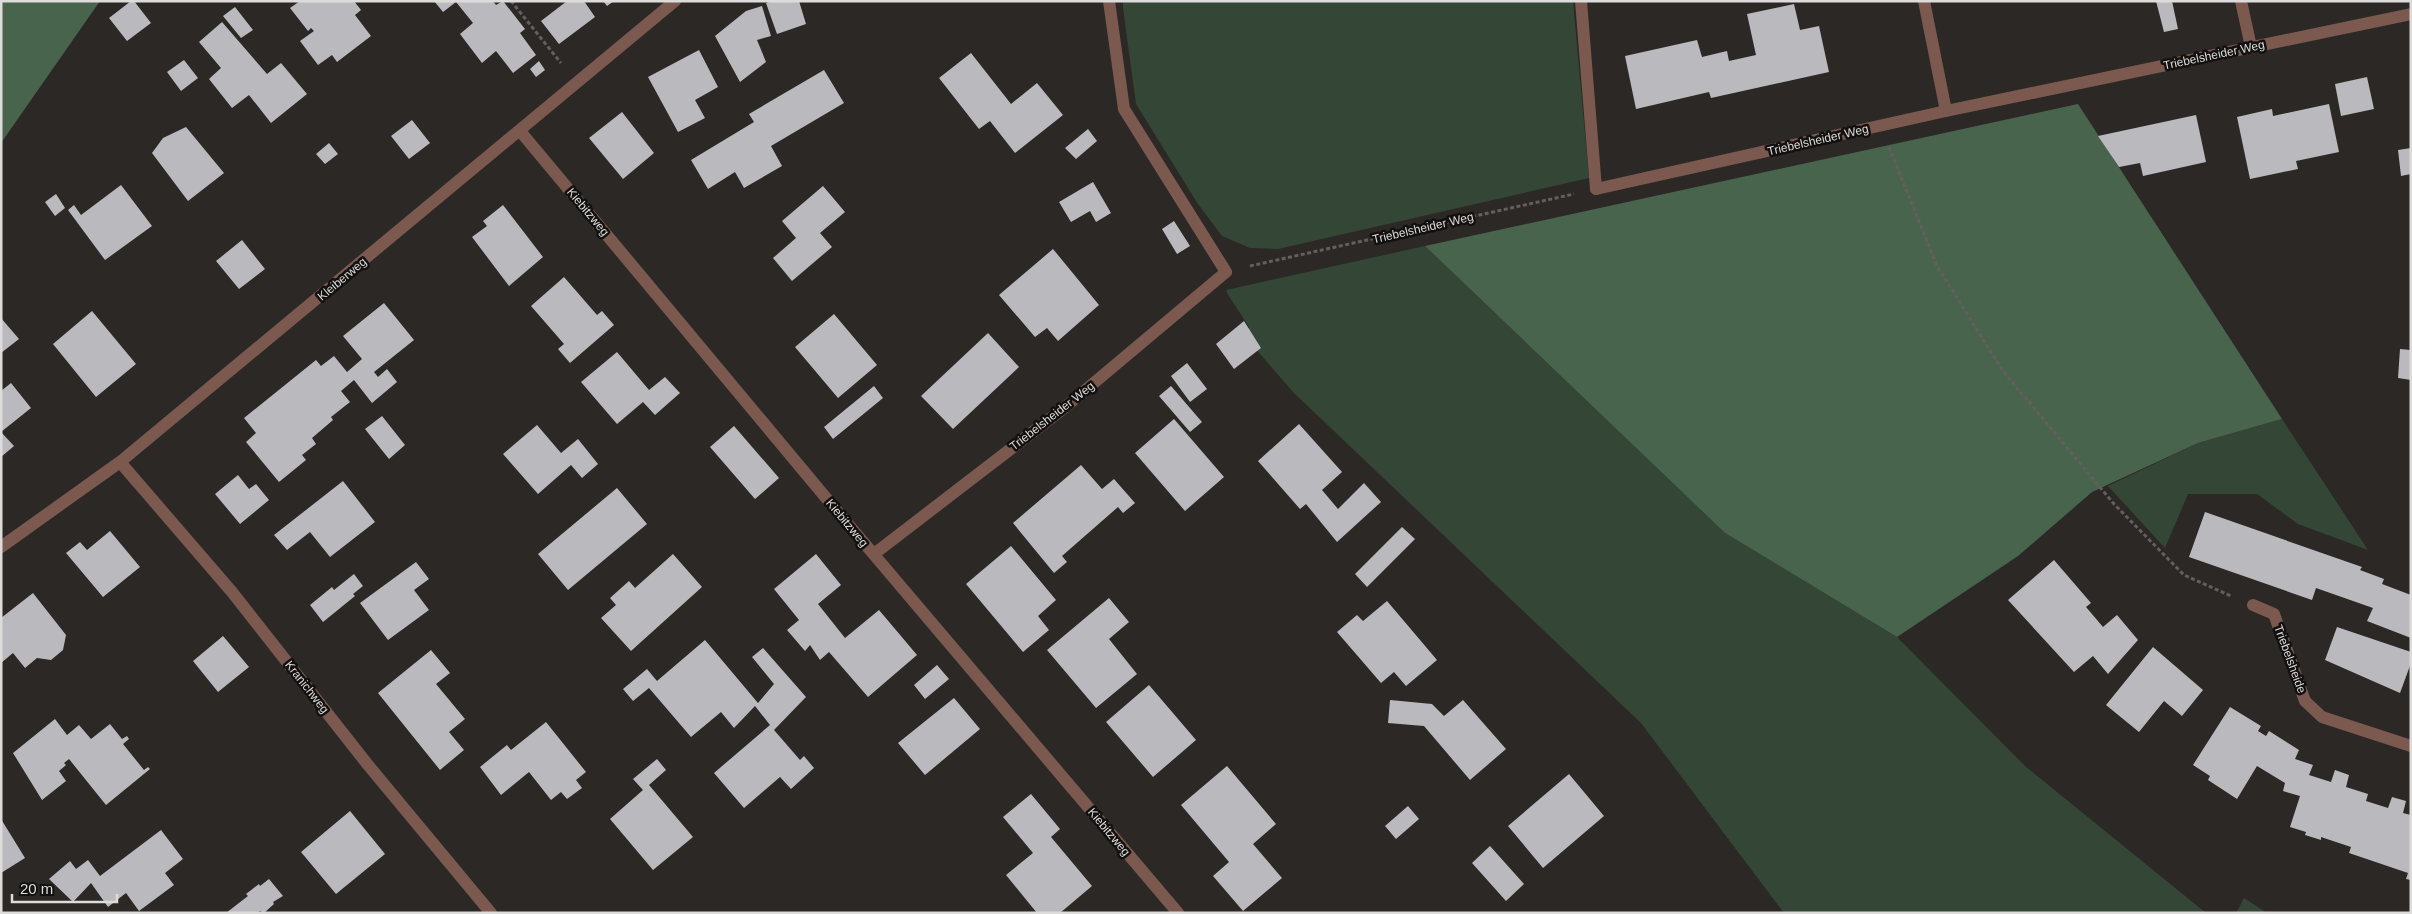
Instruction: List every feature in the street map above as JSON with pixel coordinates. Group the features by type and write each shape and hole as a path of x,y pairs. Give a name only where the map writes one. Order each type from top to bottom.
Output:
{"street":[{"name":"Kleiberweg","path":"1,547 120,462 675,1"},
{"path":"1109,1 1108,7 1124,109 1226,272"},
{"path":"1581,1 1596,189"},
{"path":"1924,1 1946,110"},
{"path":"2241,1 2251,47"},
{"name":"Triebelsheider Weg","path":"1596,189 1946,110 2411,14"},
{"name":"Kiebitzweg","path":"520,131 1178,913"},
{"name":"Triebelsheider Weg","path":"874,554 1064,408 1226,272"},
{"name":"Kranichweg","path":"120,462 232,592 368,765 491,913"},
{"name":"Triebelsheide","path":"2252,605 2274,614 2306,701 2322,717 2411,746"}],"path":[{"path":"512,1 576,83"},
{"path":"1881,126 1937,266 2004,371 2114,504 2184,575 2252,605"},
{"name":"Triebelsheider Weg","path":"1226,272 1596,189"}],"green space":[{"path":"1,1 100,1 1,143"},
{"path":"1123,1 1573,1 1589,178 1278,249 1250,248 1222,236 1198,204 1136,104"},
{"path":"2078,104 2282,419 2198,443 2092,492 2018,556 1897,637 1725,533 1425,246"},
{"path":"1425,246 1725,533 1897,637 2025,766 2206,913 1784,913 1641,723 1294,393 1246,338 1249,327 1226,290"},
{"path":"2282,419 2368,550 2298,524 2257,494 2188,494 2165,548 2108,486 2198,443"},
{"path":"2244,898 2267,913 2236,913"}],"building":[{"path":"131,1 134,1 151,23 127,41 109,18"},
{"path":"300,1 354,1 361,10 355,15 371,36 337,62 332,55 318,65 300,41 314,31 311,28 308,31 290,8"},
{"path":"434,1 493,1 496,5 503,1 525,29 520,33 536,55 513,73 496,51 482,63 460,34 473,23 456,2 443,12"},
{"path":"567,1 584,1 595,17 559,44 541,21"},
{"path":"603,1 614,1 607,6"},
{"path":"772,1 799,1 806,24 777,34 766,3"},
{"path":"2156,1 2172,1 2178,29 2164,32"},
{"path":"1794,4 1800,30 1819,26 1829,72 1711,98 1709,92 1636,109 1625,56 1697,40 1702,57 1727,51 1729,61 1756,55 1747,14"},
{"path":"762,6 771,36 757,40 766,62 740,82 715,36 746,11"},
{"path":"235,7 253,30 241,38 223,16"},
{"path":"222,22 267,74 281,63 307,94 271,123 249,95 232,108 209,79 221,68 199,42"},
{"path":"699,50 718,87 695,100 705,118 678,132 648,77"},
{"path":"971,53 1011,104 1037,83 1063,115 1015,153 990,121 979,129 939,78"},
{"path":"184,60 198,78 181,91 167,72"},
{"path":"539,61 545,70 536,77 530,69"},
{"path":"824,70 844,103 771,146 782,166 744,188 735,172 708,189 691,160 754,122 749,114"},
{"path":"2367,77 2374,109 2341,116 2335,84"},
{"path":"2329,104 2339,152 2296,161 2298,169 2250,179 2237,117 2272,109 2273,116"},
{"path":"622,112 654,153 623,179 589,138"},
{"path":"2196,115 2206,162 2143,176 2140,163 2119,167 2098,136"},
{"path":"412,120 430,143 409,159 391,136"},
{"path":"186,127 224,173 188,201 152,153 163,138"},
{"path":"1088,129 1097,141 1076,159 1065,148"},
{"path":"329,143 338,154 325,164 316,154"},
{"path":"2411,148 2411,174 2401,176 2398,150"},
{"path":"1093,182 1111,213 1096,222 1090,211 1071,222 1059,202"},
{"path":"121,185 152,226 105,260 68,210 74,205 81,215"},
{"path":"823,186 845,212 820,233 832,247 792,281 773,258 796,238 782,221"},
{"path":"56,194 65,208 55,216 45,202"},
{"path":"503,205 543,257 509,286 472,237 487,226 483,221"},
{"path":"1174,221 1190,246 1177,254 1162,229"},
{"path":"242,240 265,269 239,289 216,261"},
{"path":"1053,249 1099,305 1058,341 1047,328 1035,337 999,295"},
{"path":"564,277 597,315 602,311 614,325 570,363 558,349 564,344 531,306"},
{"path":"384,303 414,340 374,372 378,377 387,369 397,382 372,403 354,380 341,391 350,402 331,417 333,420 312,438 316,444 302,455 306,460 279,482 246,442 256,433 244,418 316,360 321,366 334,356 347,372 362,359 343,336"},
{"path":"92,311 136,364 96,397 53,344"},
{"path":"834,314 877,365 838,398 795,347"},
{"path":"1,318 19,339 1,353"},
{"path":"1244,321 1261,348 1234,369 1216,344"},
{"path":"988,333 1019,367 953,429 921,396"},
{"path":"2400,349 2411,350 2411,380 2398,378"},
{"path":"617,352 649,390 665,377 680,393 655,415 643,402 617,424 581,382"},
{"path":"1187,363 1207,389 1190,402 1171,376"},
{"path":"11,383 31,408 1,432 1,391"},
{"path":"874,386 883,398 833,439 824,427"},
{"path":"1171,386 1202,422 1190,432 1159,396"},
{"path":"382,416 405,445 389,459 365,429"},
{"path":"1174,419 1224,477 1185,511 1135,453"},
{"path":"1299,424 1342,472 1322,490 1338,509 1364,483 1381,502 1337,542 1306,504 1300,509 1258,461"},
{"path":"537,425 561,453 578,439 598,464 582,478 571,465 538,494 503,454"},
{"path":"734,426 779,478 755,499 710,447"},
{"path":"1,432 14,446 1,457"},
{"path":"1081,465 1102,489 1114,479 1135,503 1123,513 1118,507 1062,556 1067,562 1054,573 1013,523"},
{"path":"238,475 249,489 256,484 269,500 240,524 215,494"},
{"path":"343,481 375,522 330,557 310,532 287,550 274,535"},
{"path":"617,488 647,524 568,590 538,554"},
{"path":"2205,512 2362,567 2360,570 2384,579 2382,584 2411,595 2411,638 2367,621 2373,608 2316,588 2312,600 2189,557"},
{"path":"1402,527 1415,539 1367,587 1355,574"},
{"path":"110,531 140,567 103,597 66,553 80,542 87,550"},
{"path":"1011,546 1056,600 1038,616 1049,630 1023,652 966,584"},
{"path":"673,554 702,587 631,651 601,618 616,605 610,598 629,581 635,588"},
{"path":"816,554 841,585 818,604 845,638 879,610 917,655 868,697 829,652 820,660 810,645 805,651 787,630 799,620 774,589"},
{"path":"2054,560 2091,603 2086,607 2103,627 2117,615 2138,640 2108,674 2093,656 2074,672 2008,600"},
{"path":"416,562 429,579 414,590 429,610 388,640 360,603"},
{"path":"354,574 363,586 353,594 355,596 323,622 310,605 332,587 334,590"},
{"path":"33,593 66,635 63,650 51,660 37,658 25,668 13,653 1,663 1,618"},
{"path":"1109,598 1129,622 1109,639 1137,674 1096,708 1047,650"},
{"path":"1387,601 1437,660 1406,686 1394,672 1381,683 1337,632 1357,615 1363,621"},
{"path":"2337,627 2411,652 2411,663 2400,693 2325,660"},
{"path":"223,636 249,667 218,692 193,661"},
{"path":"705,640 758,703 774,684 752,657 763,648 806,697 774,730 800,760 804,756 814,768 791,789 780,777 744,808 714,773 770,725 755,706 734,728 721,712 691,737 649,688 633,701 623,689 647,669 657,681"},
{"path":"2153,647 2203,690 2182,716 2164,701 2139,732 2106,705"},
{"path":"431,650 450,673 436,684 465,719 449,732 464,750 440,770 378,693"},
{"path":"937,665 949,679 925,699 914,685"},
{"path":"1149,685 1196,740 1153,777 1106,722"},
{"path":"954,698 980,729 925,775 898,743"},
{"path":"1390,700 1432,704 1444,716 1463,700 1506,749 1470,780 1424,726 1388,723"},
{"path":"2230,707 2261,726 2258,731 2266,736 2269,731 2299,750 2295,759 2313,765 2309,775 2331,782 2335,770 2349,775 2346,787 2368,794 2366,801 2388,808 2392,797 2406,801 2403,813 2411,815 2411,880 2406,879 2408,873 2349,853 2351,847 2321,837 2321,840 2305,835 2306,832 2290,827 2300,796 2283,791 2285,783 2257,766 2237,799 2208,780 2210,776 2193,765"},
{"path":"55,719 67,735 79,725 91,739 110,724 122,739 127,736 129,739 123,744 144,770 148,767 150,769 106,805 69,759 64,763 66,765 59,771 66,781 42,800 13,753"},
{"path":"546,722 586,772 576,780 582,788 567,799 561,792 551,800 529,772 501,795 480,767 507,745 511,750"},
{"path":"657,759 666,770 649,785 693,837 653,870 610,819 643,790 633,779"},
{"path":"1227,766 1276,824 1253,844 1282,878 1243,911 1213,876 1229,862 1181,805"},
{"path":"1569,774 1604,816 1543,868 1508,826"},
{"path":"1031,794 1060,829 1051,837 1092,886 1060,913 1037,913 1006,875 1033,853 1003,817"},
{"path":"1408,806 1419,819 1396,839 1385,826"},
{"path":"350,811 385,854 336,894 301,852"},
{"path":"1,819 25,858 1,873"},
{"path":"161,830 183,859 165,873 174,885 139,911 126,893 108,907 91,883 73,902 49,879 70,861 76,869 88,860 100,876"},
{"path":"1490,846 1524,884 1506,901 1472,863"},
{"path":"269,879 283,896 273,902 274,904 264,913 260,911 257,913 226,913 248,896 246,894"}]}
